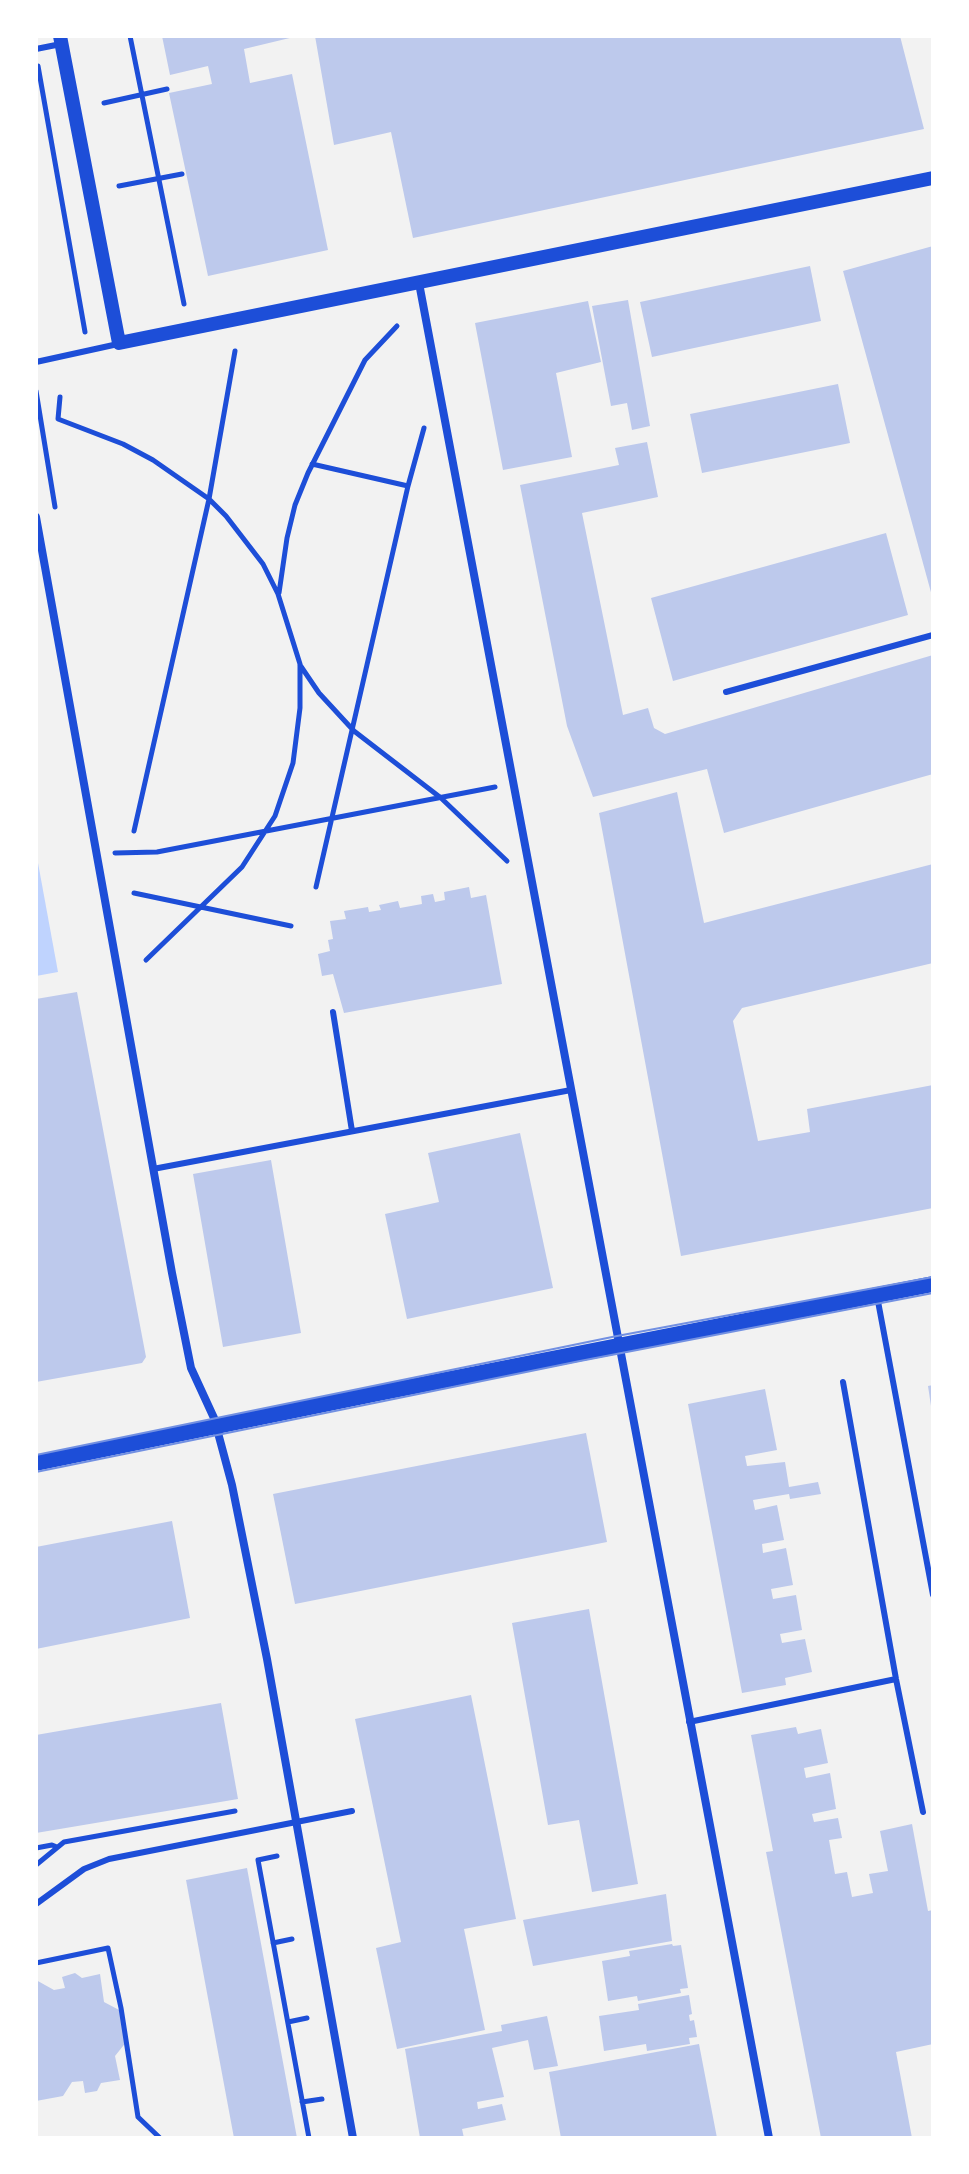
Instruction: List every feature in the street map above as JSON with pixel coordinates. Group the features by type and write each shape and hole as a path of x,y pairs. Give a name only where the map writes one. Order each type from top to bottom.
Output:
{"main road":[{"path":"36,1463 933,1284"}],"street":[{"path":"60,40 119,343 933,178"},
{"path":"419,283 769,2138"},
{"path":"36,517 191,1368 217,1426 232,1485 261,1628 353,2138"}],"lane":[{"path":"36,49 60,40"},
{"path":"36,362 119,343"},
{"path":"726,692 933,635"},
{"path":"333,1012 352,1131"},
{"path":"153,1169 571,1090"},
{"path":"877,1295 933,1595"},
{"path":"843,1382 923,1812"},
{"path":"689,1722 896,1679"},
{"path":"36,1904 84,1869 109,1859 352,1811"}],"path":[{"path":"130,36 184,304"},
{"path":"36,58 81,303"},
{"path":"104,103 167,89"},
{"path":"119,186 182,174"},
{"path":"278,594 290,524 312,464 365,360 397,326"},
{"path":"134,831 209,499 235,351"},
{"path":"36,391 40,416"},
{"path":"60,397 58,419 139,452 209,499 251,548 278,594 300,664 319,693 354,731 441,798 510,864"},
{"path":"316,887 408,486 427,417"},
{"path":"312,464 408,486"},
{"path":"146,960 242,867 267,831 284,794 293,763 300,708 300,664"},
{"path":"98,856 126,851 157,852 496,786"},
{"path":"134,893 291,926"},
{"path":"36,1865 64,1842 237,1811"},
{"path":"36,1848 57,1847"},
{"path":"277,1856 258,1860 309,2138"},
{"path":"273,1943 292,1939"},
{"path":"36,1963 108,1948 138,2117 160,2138"},
{"path":"288,2022 307,2018"},
{"path":"302,2102 322,2099"}],"water":[{"path":"36,852 58,972 36,976"}],"building":[{"path":"162,36 298,36 244,49 250,83 292,74 328,250 208,276 169,93 212,84 208,66 170,75"},
{"path":"315,36 900,36 924,129 413,238 391,132 334,145"},
{"path":"933,246 933,595 932,596 843,271"},
{"path":"810,266 821,321 652,357 640,302"},
{"path":"628,300 650,426 632,430 627,403 611,406 592,306"},
{"path":"588,301 601,362 556,373 572,457 503,470 475,323"},
{"path":"838,384 850,443 702,473 690,414"},
{"path":"647,442 658,497 582,513 623,715 648,708 654,728 665,734 933,655 933,774 724,833 707,769 593,797 567,726 520,485 619,465 615,448"},
{"path":"886,533 908,615 673,681 651,598"},
{"path":"677,792 704,923 933,864 933,963 742,1008 733,1021 758,1141 810,1132 807,1109 933,1085 933,1208 681,1256 599,813"},
{"path":"469,887 471,898 486,895 502,984 344,1013 333,974 322,976 318,954 330,951 328,940 333,939 330,921 346,919 344,911 368,907 369,912 381,910 379,905 398,901 400,908 422,904 421,896 433,894 435,902 445,900 444,892"},
{"path":"77,992 146,1357 142,1363 36,1382 36,999"},
{"path":"520,1133 553,1288 407,1319 385,1214 439,1202 428,1153"},
{"path":"271,1160 301,1333 223,1347 193,1174"},
{"path":"933,1385 933,1406 931,1406 928,1386"},
{"path":"765,1389 777,1450 745,1456 747,1466 785,1462 789,1487 818,1482 821,1494 790,1499 789,1494 753,1500 755,1510 777,1505 784,1540 762,1544 763,1553 786,1548 793,1585 771,1589 773,1599 796,1595 802,1630 780,1634 782,1643 805,1639 812,1672 785,1678 786,1685 742,1693 688,1404"},
{"path":"586,1433 607,1542 295,1604 273,1494"},
{"path":"172,1521 190,1618 36,1649 36,1547"},
{"path":"589,1609 638,1884 592,1892 579,1820 548,1825 512,1623"},
{"path":"471,1695 516,1919 464,1929 485,2030 397,2049 376,1948 401,1942 355,1719"},
{"path":"221,1703 238,1799 36,1833 36,1735"},
{"path":"796,1727 798,1734 821,1729 828,1763 804,1768 806,1778 830,1773 836,1809 812,1814 814,1822 838,1818 842,1838 829,1840 835,1874 847,1872 852,1897 873,1893 869,1874 888,1871 880,1831 912,1824 928,1911 933,1910 933,2044 896,2052 912,2138 821,2138 766,1852 773,1851 751,1735"},
{"path":"247,1868 297,2138 234,2138 186,1880"},
{"path":"666,1894 672,1941 533,1966 523,1920"},
{"path":"681,1945 688,1988 680,1989 681,1993 638,2001 637,1996 608,2001 602,1961 630,1956 629,1951"},
{"path":"75,1973 82,1978 100,1974 104,2002 121,2011 127,2041 115,2056 120,2080 101,2083 97,2091 85,2093 83,2081 72,2082 63,2096 36,2101 36,1980 54,1990 65,1988 62,1977"},
{"path":"689,1995 690,2021 694,2020 697,2037 689,2038 690,2044 647,2051 646,2044 604,2051 599,2016 639,2010 638,2004"},
{"path":"547,2016 558,2066 534,2070 528,2040 492,2048 504,2097 477,2102 478,2109 502,2104 506,2120 462,2129 464,2138 420,2138 405,2049 502,2031 501,2025"},
{"path":"699,2044 717,2138 561,2138 549,2072"}],"tram line":[{"path":"36,1455 617,1336 933,1277"},
{"path":"36,1472 933,1293"}]}
